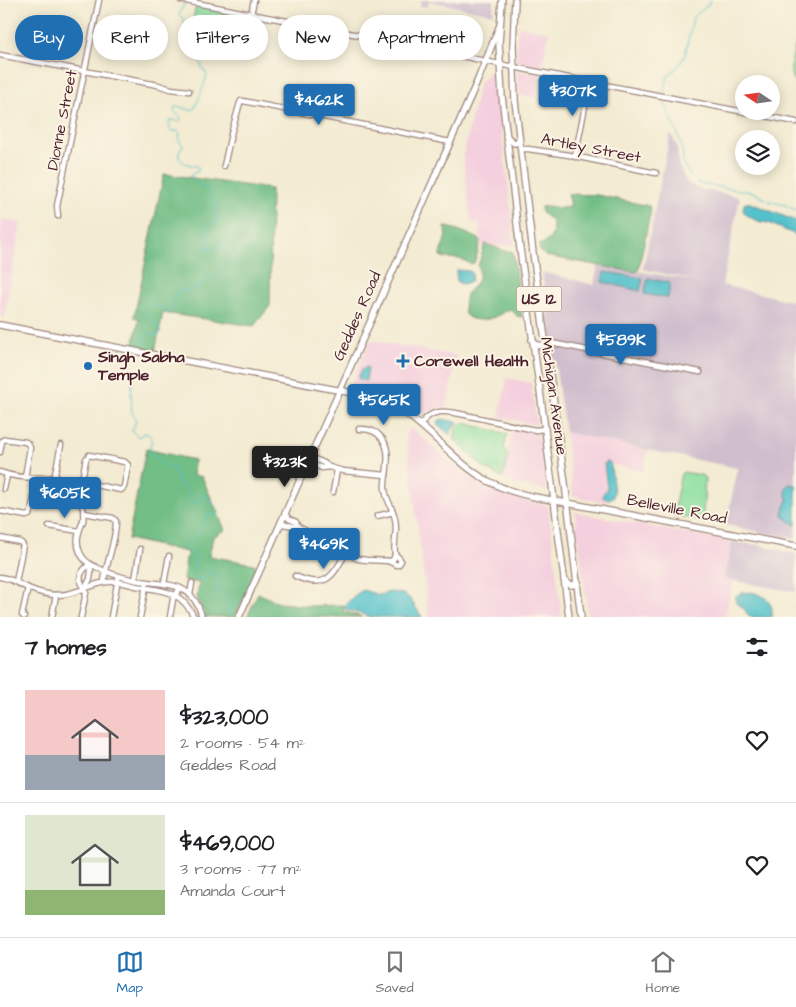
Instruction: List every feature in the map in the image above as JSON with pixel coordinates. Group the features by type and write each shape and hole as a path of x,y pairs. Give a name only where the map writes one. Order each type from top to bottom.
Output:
{"main road":[{"name":"Michigan Avenue","path":"502,0 500,63 506,136 569,617"},
{"name":"Michigan Avenue","path":"514,0 513,66 515,101 533,253 568,503 581,617"},
{"name":"Geddes Road","path":"239,617 500,25"},
{"path":"506,136 514,143 520,139"},
{"path":"510,169 517,165 524,173"},
{"name":"Belleville Road","path":"0,325 363,395 402,411 467,467 487,481 519,494 796,546"},
{"path":"532,340 540,346 546,342"},
{"path":"540,390 545,388 553,392"},
{"path":"564,579 570,585 578,582"},
{"path":"568,609 577,609 581,617"}],"street":[{"name":"Dionne Street","path":"58,216 57,206 99,0"},
{"path":"183,0 796,122"},
{"path":"251,14 254,0"},
{"path":"0,55 189,91"},
{"path":"575,157 590,81"},
{"path":"224,166 241,101 450,142"},
{"name":"Artley Street","path":"521,149 575,157 656,173"},
{"path":"546,342 700,372"},
{"path":"420,425 430,415 436,412 444,412 530,429 544,428"},
{"path":"285,514 289,519 296,522 298,526 361,560 393,560 396,525 386,493 388,462 385,443 376,432 359,429"},
{"path":"0,452 2,441 5,439 29,444 25,477"},
{"path":"56,480 55,474 61,445"},
{"path":"74,491 84,481 86,459 89,455 125,462 128,465 124,487 121,490 84,481"},
{"path":"309,459 324,463 336,470 386,475"},
{"path":"333,492 336,470"},
{"path":"0,472 7,475 65,481 82,498 84,512 79,531 78,548 83,558 90,564 106,571 147,584 175,596 185,603 194,617"},
{"path":"4,489 7,475"},
{"path":"0,511 26,516 30,514 41,478"},
{"path":"84,512 113,518 116,521 104,582"},
{"path":"377,516 393,512"},
{"path":"280,524 298,526"},
{"path":"50,526 79,531"},
{"path":"0,538 20,542 23,546 16,582"},
{"path":"135,580 140,549"},
{"path":"295,576 305,580 326,580 334,573 346,553"},
{"path":"164,583 169,556"},
{"path":"85,588 90,579 90,564"},
{"path":"81,617 86,593 85,588 80,582 80,576 90,564"},
{"path":"110,617 119,576"},
{"path":"0,577 9,578 37,592 56,595 71,593 104,582 164,583 180,588 190,595 197,603 202,617"},
{"path":"190,595 192,583"},
{"path":"140,617 147,584"},
{"path":"24,617 22,615 28,588"},
{"path":"170,617 173,600 180,588"},
{"path":"52,617 56,595"}],"shaded area":[{"path":"421,0 494,0 493,14 429,1 428,7 420,6"},
{"path":"518,26 549,32 542,67 516,62"},
{"path":"494,66 515,245 481,247 479,222 471,223 463,156 479,84"},
{"path":"517,71 540,74 536,98 520,95"},
{"path":"670,135 677,146 679,166 686,181 696,188 740,197 722,285 796,302 796,539 726,525 738,468 565,432 542,272 594,285 598,265 703,282 643,269"},
{"path":"0,219 21,223 4,317 0,317"},
{"path":"370,340 457,356 446,407 419,414 382,393 351,385"},
{"path":"507,378 531,383 537,425 499,417"},
{"path":"411,428 478,484 498,494 548,506 562,617 429,617 406,433"},
{"path":"513,428 538,433 547,491 501,480"},
{"path":"565,432 648,450 643,471 603,463 607,503 573,496"},
{"path":"575,512 732,542 724,579 733,581 725,617 588,617"},
{"path":"732,542 759,545 796,554 796,592 724,579"}],"green space":[{"path":"196,5 246,15 194,15"},
{"path":"796,43 796,84 791,75 791,70"},
{"path":"164,174 271,189 270,306 254,326 163,313 155,351 133,347 139,319 134,317"},
{"path":"568,194 597,195 649,206 651,210 638,271 546,256 540,251 539,245 551,237 553,227 553,222 541,212 541,207 564,208 571,206"},
{"path":"445,227 479,239 474,263 470,264 466,261 440,256 446,236"},
{"path":"485,244 513,252 522,317 517,316 510,309 485,320 472,319 465,314 466,294 475,285 478,278 478,266"},
{"path":"465,423 507,434 504,449 508,457 503,477 482,466 455,440 456,427"},
{"path":"146,449 194,460 193,475 202,477 225,530 213,537 209,556 254,564 258,569 235,617 204,617 197,597 199,583 183,580 187,552 128,539"},
{"path":"684,472 701,475 705,478 703,521 673,515 681,474"},
{"path":"258,593 279,603 309,606 344,605 343,611 362,617 247,617"}],"water":[{"path":"746,203 796,221 796,235 769,223 749,217 743,211 744,204"},
{"path":"457,270 470,271 472,274 471,281 463,284 457,282"},
{"path":"604,272 643,278 640,291 602,282"},
{"path":"648,278 670,283 668,298 644,294"},
{"path":"367,367 366,381 358,379 362,370"},
{"path":"442,419 458,422 450,435 436,423"},
{"path":"607,461 611,467 614,492 613,497 609,499 602,496 607,488 604,464"},
{"path":"789,484 796,485 796,526 783,516 788,500 786,488"},
{"path":"363,590 379,595 390,592 403,594 410,599 422,617 371,617 344,608 352,598"},
{"path":"752,592 768,600 772,617 750,617 736,603 736,596 741,593"}],"waterway":[{"path":"664,92 668,76 679,66 685,55 693,17 706,7 711,0"},
{"path":"143,349 146,333 158,336 161,333 159,328 146,314 147,310 152,306 158,306 165,312 172,311 173,302 179,290 188,291 196,288 220,272 231,260 230,249 221,244 213,250 208,249 207,226 219,220 218,217 212,214 215,203 206,190 190,178 199,168 185,163 179,158 179,151 183,146 179,140 180,133 170,129 170,121 179,122 181,120 174,111 175,107 189,110 194,109 207,75 183,19 179,14 184,5 183,3"},
{"path":"663,98 681,143 683,163 690,176"},
{"path":"698,183 753,192 769,201 796,210"},
{"path":"141,356 128,357 125,363 134,373 131,391 132,412 136,421 132,431 138,437 145,433 151,436 150,451 164,467 173,467 179,483 186,488 192,503 197,503 203,494 219,510 217,516 208,512 203,526 186,547 195,558 194,575 196,578 200,579 215,572 219,577 216,591 226,597 230,617"}],"place":[{"name":"Corewell Health","path":"403,361"},
{"name":"Singh Sabha Temple","path":"88,366"}]}
